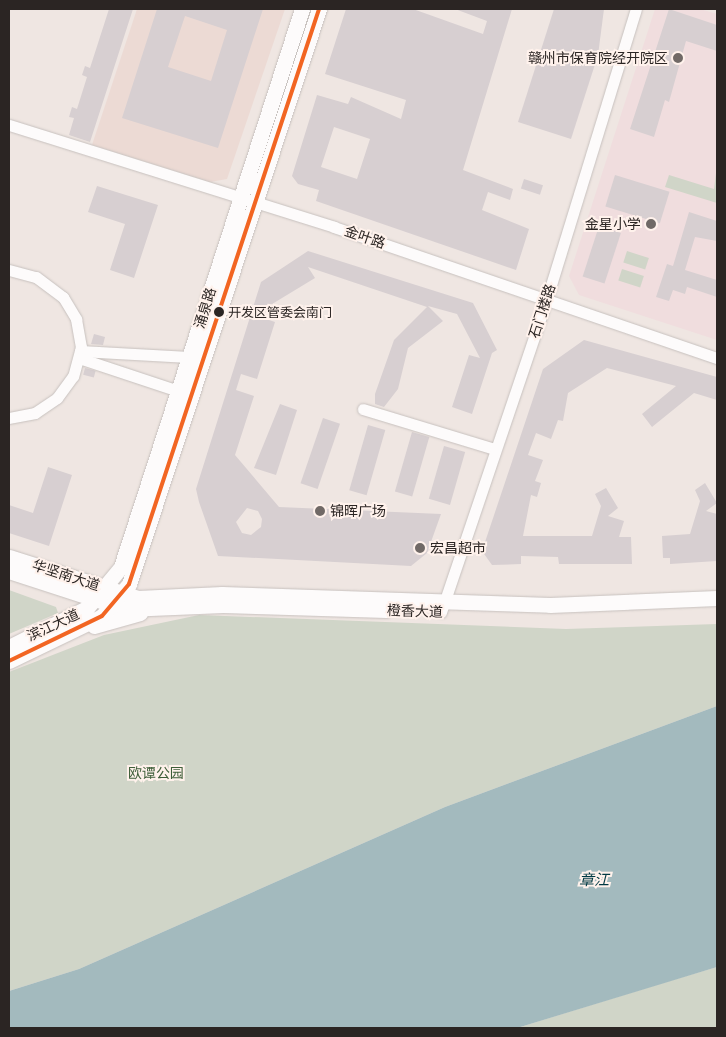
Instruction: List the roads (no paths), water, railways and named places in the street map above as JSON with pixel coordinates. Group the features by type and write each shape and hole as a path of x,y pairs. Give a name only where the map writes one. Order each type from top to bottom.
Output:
{"main road":[{"name":"涌泉路","path":"95,600 108,589 121,567 239,198 302,9"},
{"name":"涌泉路","path":"118,600 138,559 319,9"},
{"name":"华坚南大道","path":"9,557 108,589 118,600"},
{"path":"138,559 140,581 161,598"},
{"name":"华坚南大道","path":"9,571 95,600 118,600"},
{"name":"橙香大道","path":"118,600 222,594 443,606 549,614 717,608"},
{"name":"橙香大道","path":"118,600 150,611 223,605 443,606 639,598 717,598"},
{"name":"滨江大道","path":"9,646 95,600"},
{"name":"滨江大道","path":"9,660 50,641 118,600"},
{"path":"50,641 150,611"}],"street":[{"name":"石门楼路","path":"443,606 547,298 636,9"},
{"name":"金叶路","path":"9,126 255,203 547,298 717,358"},
{"path":"9,270 36,277 63,297 76,319 80,354 57,398 34,413 9,418"},
{"path":"80,354 189,357"},
{"path":"80,354 178,391"},
{"path":"363,409 495,448"}],"water":[{"name":"章江","path":"717,706 717,967 517,1028 9,1028 9,991 79,969 445,807"}],"place":[{"name":"赣州市保育院经开院区","path":"678,58"},
{"name":"金星小学","path":"651,224"},
{"name":"开发区管委会南门","path":"219,312"},
{"name":"锦晖广场","path":"320,511"},
{"name":"宏昌超市","path":"420,548"}],"park label":[{"name":"欧谭公园","path":"156,773"}]}
